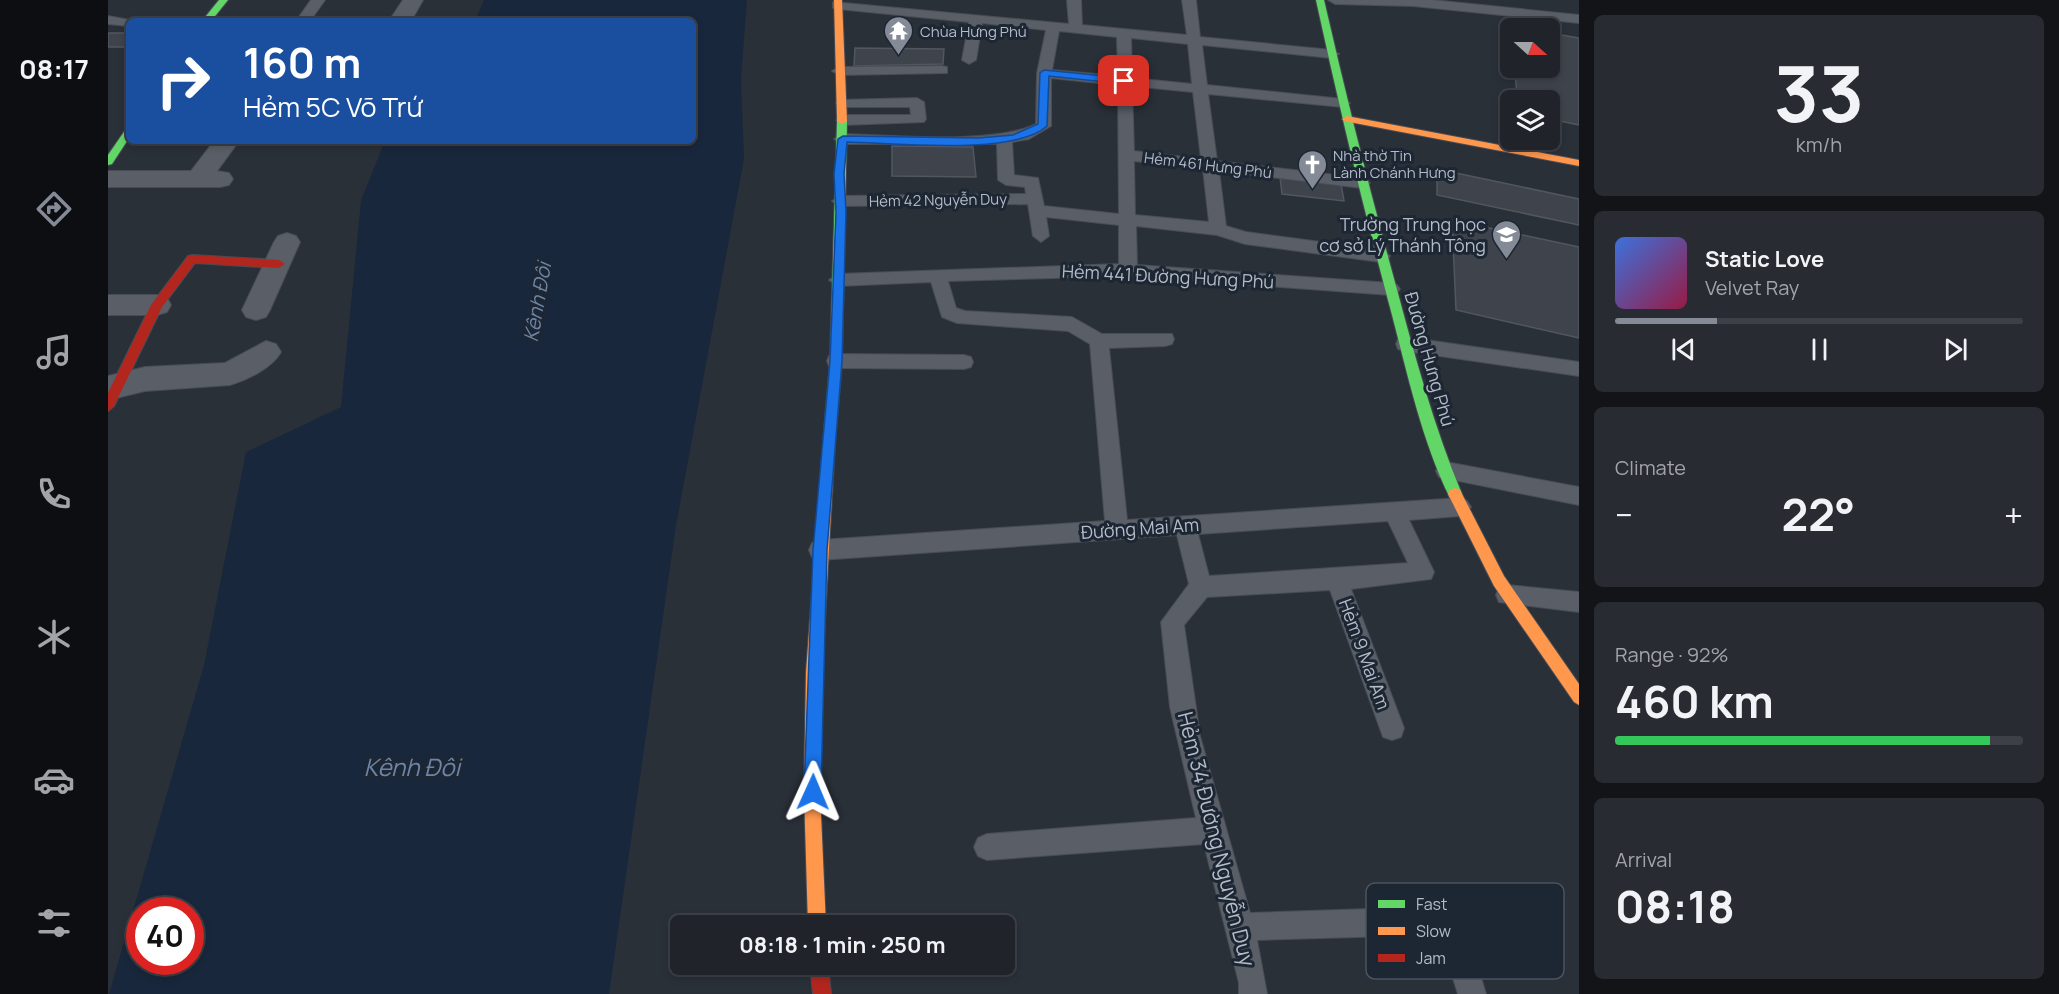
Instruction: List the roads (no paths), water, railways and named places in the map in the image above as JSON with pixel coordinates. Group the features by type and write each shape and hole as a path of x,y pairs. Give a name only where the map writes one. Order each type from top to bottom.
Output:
{"street":[{"path":"209,18 224,0"},
{"path":"402,18 413,0"},
{"name":"Đường Hưng Phú","path":"1320,0 1381,256 1405,344 1446,471 1460,507 1507,596 1579,698"},
{"path":"817,915 813,792 820,550 836,361 839,174 843,139 838,2"},
{"path":"1347,119 1579,163"},
{"path":"108,162 126,135"},
{"path":"108,179 209,179 226,144"},
{"path":"111,394 157,305 192,259 283,253 256,310"},
{"path":"108,305 157,305"},
{"path":"111,394 145,379 230,374 266,352"},
{"path":"820,975 822,994"}],"lane":[{"path":"305,18 318,0"},
{"path":"1074,0 1077,29"},
{"path":"1189,0 1218,230"},
{"path":"1335,0 1413,2 1579,19"},
{"path":"838,2 976,19 1332,54"},
{"path":"969,60 976,19"},
{"path":"108,20 126,22"},
{"path":"843,139 978,141 1024,136 1042,126 1044,73 1053,27"},
{"path":"1124,34 1128,270"},
{"path":"839,71 942,70"},
{"path":"1044,73 1343,103"},
{"path":"843,103 917,102 919,119 843,120"},
{"path":"1004,139 1006,180 1032,182 1041,236"},
{"name":"Hẻm 461 Hưng Phú","path":"1126,156 1362,183"},
{"name":"Hẻm 42 Nguyễn Duy","path":"840,201 1037,205 1127,220 1218,230 1245,238 1381,256"},
{"name":"Hẻm 441 Đường Hưng Phú","path":"838,280 1064,270 1128,270 1391,289"},
{"path":"938,276 948,312 963,318 1072,324 1099,341 1165,339"},
{"path":"1099,341 1117,530"},
{"path":"1405,344 1579,369"},
{"path":"836,361 964,362"},
{"path":"1446,471 1579,496"},
{"name":"Đường Mai Am","path":"820,550 1460,507"},
{"path":"1185,525 1201,587 1337,580 1423,572 1394,512"},
{"name":"Hẻm 9 Mai Am","path":"1337,580 1392,728"},
{"name":"Hẻm 34 Đường Nguyễn Duy","path":"1201,587 1172,622 1175,661 1211,830 1218,845 1253,983 1253,994"},
{"path":"1507,596 1579,602"},
{"path":"987,847 1211,830"},
{"path":"1239,927 1366,923"},
{"path":"1468,979 1473,994"}],"water":[{"name":"Kênh Đôi","path":"484,0 747,0 741,79 744,159 676,526 609,994 109,994 126,935 126,975 204,975 204,897 137,897 204,665 246,452 341,407 361,200 384,144 696,144 696,18 476,18"}],"place":[{"name":"Chùa Hưng Phú","path":"899,56"},
{"name":"Nhà thờ Tin Lành Chánh Hưng","path":"1312,190"},
{"name":"Trường Trung học cơ sở Lý Thánh Tông","path":"1507,260"}]}
